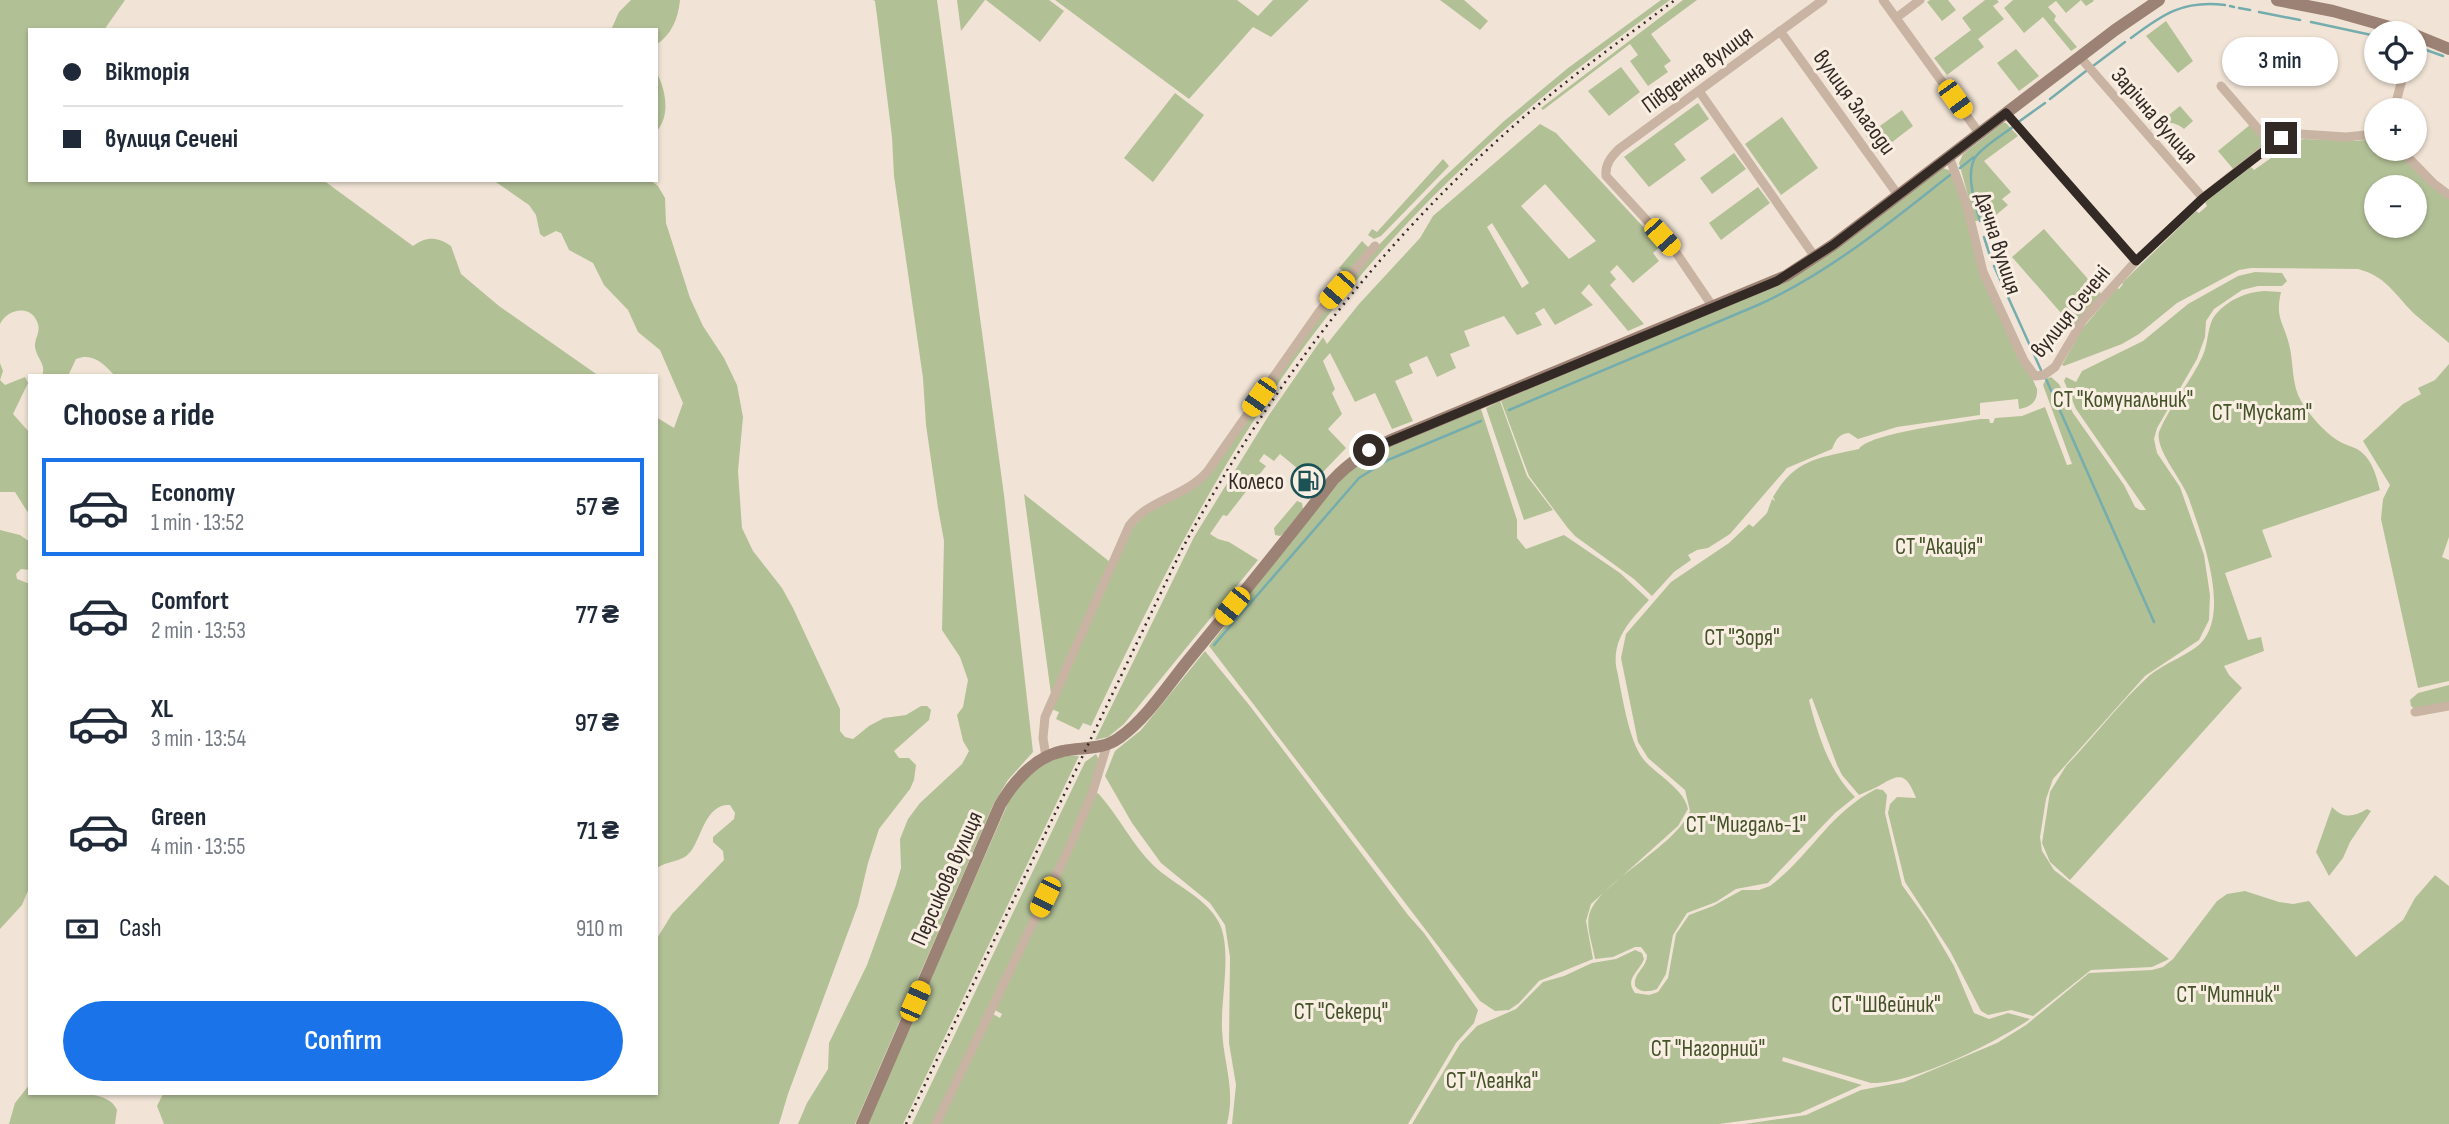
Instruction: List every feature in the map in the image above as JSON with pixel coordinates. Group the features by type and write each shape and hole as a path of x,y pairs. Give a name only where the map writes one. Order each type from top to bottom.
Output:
{"main road":[{"path":"2277,0 2368,21"},
{"name":"Персикова вулиця","path":"862,1124 1000,805 1017,781 1046,757 1063,751 1107,745 1123,736 1333,480 1358,457 1391,440 1777,281 1815,257 1898,195 2149,2"},
{"path":"2427,40 2449,49"}],"street":[{"name":"Південна вулиця","path":"1713,307 1675,251 1606,176 1608,162 1619,149 1823,0"},
{"path":"1883,0 1979,133"},
{"path":"1896,18 1920,0"},
{"name":"вулиця Злагоди","path":"1780,31 1898,195"},
{"name":"Зарічна вулиця","path":"2080,57 2203,198"},
{"path":"2221,86 2271,144"},
{"path":"1699,91 1815,257"},
{"path":"2006,113 2136,261"},
{"name":"вулиця Сечені","path":"2035,376 2044,375 2054,367 2083,320 2136,261 2203,198 2271,144 2300,134 2346,137 2364,135"},
{"name":"Дачна вулиця","path":"1949,156 1963,192 1983,272 2024,361 2035,376"},
{"path":"2412,161 2449,195"},
{"path":"1046,757 1043,734 1045,718 1129,526 1140,513 1188,489 1202,478 1319,312 1375,246"},
{"path":"2415,712 2449,706"},
{"path":"936,1124 1069,848 1094,790 1107,745"}],"green space":[{"path":"0,0 125,0 105,28 28,28 28,182 326,182 413,246 432,239 451,246 461,274 499,306 596,374 113,374 93,358 82,357 76,359 69,374 42,374 43,366 35,347 39,328 31,313 20,310 8,314 0,324"},
{"path":"631,0 680,0 673,25 658,43 658,28 612,28 619,12"},
{"path":"873,0 937,0 1004,495 1033,752 1008,780 994,803 855,1124 798,1124 807,1103 828,1069 829,1043 867,965 896,885 901,868 900,839 908,819 920,803 962,764 969,751 963,741 957,715 963,707 968,680 960,657 942,630 944,541 926,425 923,378 894,176 892,137"},
{"path":"957,0 985,0 961,31"},
{"path":"986,0 1049,0 1064,11 1040,42"},
{"path":"1055,0 1237,0 1258,16 1273,0 1309,0 1271,37 1253,27 1189,99"},
{"path":"1440,0 1464,0 1488,21 1480,30"},
{"path":"1661,0 1670,0 1556,86 1461,169 1352,286 1287,370 1234,451 1149,606 1091,726 1083,723 1079,730 1056,719 1059,712 1051,709 1132,528 1149,511 1198,486 1320,315 1376,248 1439,182 1503,122 1568,68"},
{"path":"1683,0 1697,0 1651,34 1671,61 1664,66 1668,72 1648,86 1630,61 1638,55 1630,44 1543,110 1541,108"},
{"path":"1948,0 1956,10 1942,21 1927,2"},
{"path":"1985,0 1999,2 1993,6 2004,19 1978,39 1984,47 1947,75 1934,58 1971,30 1962,18"},
{"path":"2013,0 2081,0 2066,13 2056,1 2048,7 2056,16 2054,20 2077,47 2071,51 2043,17 2024,33 2004,8"},
{"path":"2081,0 2093,0 2094,1 2086,6"},
{"path":"2166,21 2193,61 2178,73 2146,36"},
{"path":"2016,49 2039,76 2019,91 1997,63"},
{"path":"1621,67 1640,92 1609,116 1588,91"},
{"path":"658,76 665,103 658,130"},
{"path":"1175,93 1204,115 1153,182 1124,158"},
{"path":"1698,103 1709,119 1674,144 1686,160 1649,187 1624,157"},
{"path":"2180,106 2193,121 2184,129 2171,123 2162,124 2149,131"},
{"path":"1902,110 1913,126 1878,153 1866,136"},
{"path":"1782,117 1818,168 1781,195 1745,144"},
{"path":"2003,123 2018,136 1984,161 2011,192 2002,199 2008,205 1984,225 1983,220 1975,221 1959,163 1963,154"},
{"path":"1540,124 1556,133 1661,246 1653,253 1659,261 1633,283 1617,265 1610,272 1616,279 1610,285 1644,324 1628,331 1589,284 1581,293 1593,305 1555,325 1544,308 1535,313 1542,325 1517,335 1504,316 1464,331 1470,346 1450,354 1456,368 1437,377 1427,356 1409,364 1413,373 1395,381 1413,421 1392,429 1375,393 1355,402 1330,353 1323,361 1335,389 1332,393 1342,414 1328,429 1346,448 1323,472 1297,468 1280,454 1274,461 1264,454 1259,461 1266,466 1210,534 1258,560 1124,724 1108,737 1095,740 1194,537 1269,415 1323,337 1327,344 1359,304 1420,238 1433,216","holes":["1545,184 1596,241 1569,259 1521,206","1492,223 1529,283 1522,288 1487,227"]},
{"path":"2251,124 2267,143 2234,170 2218,151"},
{"path":"2304,139 2364,140 2364,161 2409,161 2424,175 2364,175 2364,238 2427,238 2427,178 2449,199 2449,343 2418,317 2385,283 2369,273 2358,269 2251,268 2239,270 2177,303 2139,334 2122,344 2062,365 2082,329 2117,288 2119,289 2196,211 2199,213 2207,206 2205,202 2251,167 2254,170 2295,141"},
{"path":"1734,153 1746,169 1712,194 1700,178"},
{"path":"1443,159 1449,166 1381,236 1374,239 1368,235 1372,229 1377,232"},
{"path":"1943,168 1951,171 1960,193 1976,254 2037,389 2033,403 2019,409 2018,399 1980,403 1980,415 1897,427 1858,439 1849,433 1840,436 1832,449 1787,468 1730,534 1708,548 1688,555 1691,560 1674,572 1652,596 1634,579 1575,536 1529,476 1501,401 1778,284"},
{"path":"496,182 653,182 658,186 665,198 666,223 690,298 737,385 743,417 738,471 742,528 753,551 782,588 793,608 840,709 840,731 845,737 853,739 884,718 906,715 921,706 927,706 931,710 929,720 894,751 899,758 909,758 916,765 914,780 879,829 858,905 779,1124 164,1124 157,1106 162,1095 658,1095 658,937 672,914 724,860 723,851 713,842 713,837 734,819 735,813 730,805 716,809 689,853 658,868 658,418 674,428 683,403 660,350 638,332 628,310 604,285 593,263 569,250 561,233 556,231 544,237 540,234 536,215 529,205"},
{"path":"1758,187 1770,203 1721,240 1709,223"},
{"path":"2044,229 2102,295 2075,329 2012,257"},
{"path":"1362,241 1369,248 1346,274 1339,268"},
{"path":"2255,272 2282,273 2287,281 2282,286 2258,286 2242,290 2214,309 2206,321 2205,337 2197,359 2157,428 2154,439 2157,453 2180,487 2204,555 2210,595 2209,620 2199,640 2145,676 2053,779 2046,799 2040,837 2042,851 2054,870 2169,959 2152,967 2091,970 2033,1016 2011,1010 1988,1015 1981,1011 1950,951 1905,882 1888,813 1890,804 1897,797 1916,798 1908,782 1901,777 1891,779 1859,795 1837,765 1812,698 1809,700 1816,726 1831,764 1855,797 1835,813 1768,883 1736,889 1716,902 1687,913 1673,935 1666,974 1657,989 1645,991 1635,986 1647,955 1641,947 1613,957 1595,959 1588,921 1595,904 1620,878 1669,838 1682,825 1690,811 1685,790 1648,758 1638,742 1621,658 1626,634 1671,582 1729,543 1749,524 1753,527 1767,513 1772,499 1775,501 1773,497 1781,484 1799,467 1820,458 1859,449 1879,438 1980,419 1989,419 1990,423 1993,423 1995,418 2022,416 2045,407 2067,465 2072,464 2043,385 2046,379 2051,377 2059,384 2073,413 2124,485 2135,507 2146,510 2076,409 2064,381 2066,377 2076,382 2082,371 2143,341 2188,304 2238,276"},
{"name":"СТ \"Мускат\"","path":"2264,291 2281,292 2279,314 2289,344 2301,401 2327,432 2366,457 2373,467 2380,490 2262,530 2272,557 2225,573 2248,640 2261,637 2264,651 2224,666 2242,688 2070,880 2050,862 2042,843 2050,792 2066,766 2139,685 2150,675 2200,644 2209,630 2213,613 2214,594 2206,552 2186,491 2165,456 2159,432 2203,355 2216,314 2238,298"},
{"path":"2449,364 2449,537 2442,557 2449,560 2449,681 2418,688 2381,519 2383,499 2390,485 2363,441 2403,404 2421,394 2418,388 2435,380"},
{"path":"25,377 28,383 13,414 28,431 28,513 15,492 0,492 0,380 5,385"},
{"path":"1500,401 1527,476 1553,510 1524,520 1486,408"},
{"path":"1481,409 1517,520 1517,538 1526,549 1564,535 1620,573 1649,600 1620,638 1616,666 1623,702 1638,752 1649,766 1681,795 1688,809 1678,826 1591,904 1586,921 1593,959 1539,981 1509,1010 1495,1011 1480,1001 1209,646 1329,493 1353,467 1382,449"},
{"path":"1024,494 1110,562 1051,694"},
{"path":"1297,501 1302,503 1303,509 1284,533 1275,535 1274,528"},
{"path":"0,530 20,535 28,541 28,570 21,569 16,574 17,579 28,583 28,891 22,905 0,929"},
{"name":"СТ \"Секерц\"","path":"1205,651 1424,933 1478,1010 1474,1023 1456,1043 1408,1124 1232,1124 1236,1085 1229,1043 1230,957 1225,925 1210,903 1161,863 1132,823 1105,776 1115,751 1141,730"},
{"path":"2449,685 2449,704 2416,710 2411,706 2410,700 2418,693"},
{"path":"1096,754 1099,760 1091,789 932,1124 912,1124 1085,762"},
{"path":"1066,755 1079,756 903,1124 867,1124 1012,794 1043,765"},
{"path":"1876,789 1883,790 1887,795 1885,813 1902,885 1927,920 1954,966 1974,1013 1989,1019 2008,1013 2030,1019 1997,1039 1953,1060 1888,1082 1871,1083 1783,1057 1782,1061 1862,1085 1800,1113 1719,1124 1412,1124 1460,1044 1477,1026 1516,1009 1543,982 1592,963 1616,959 1635,950 1642,953 1644,959 1632,980 1632,988 1635,993 1649,995 1658,992 1668,978 1676,934 1689,915 1742,890 1759,890 1770,886 1797,862 1845,810"},
{"path":"1098,793 1146,858 1201,901 1216,917 1221,927 1225,950 1222,1028 1230,1087 1227,1124 939,1124 993,1014 1000,1018 1002,1014 995,1010"},
{"path":"2332,807 2340,814 2349,815 2367,809 2371,811 2329,876 2316,852"},
{"name":"СТ \"Митник\"","path":"2435,875 2449,886 2449,1124 1745,1124 1806,1115 1861,1090 1904,1082 1997,1043 2026,1025 2089,973 2152,970 2163,967 2173,959 2217,901 2227,894 2245,891 2279,902 2293,904 2309,901 2356,957 2403,920 2415,898"},
{"path":"28,1087 28,1095 103,1097 112,1102 117,1110 115,1124 9,1124 15,1103"}],"waterway":[{"path":"2131,38 2153,22 2185,7 2225,5"},
{"path":"2230,6 2234,7"},
{"path":"2239,8 2250,10"},
{"path":"2259,12 2300,20"},
{"path":"2311,22 2364,33"},
{"path":"2093,66 2125,42"},
{"path":"2427,50 2443,56"},
{"path":"2050,99 2086,71"},
{"path":"2017,123 2045,103"},
{"path":"1980,221 1972,187 1973,161 1985,147 2013,127"},
{"path":"1960,168 1974,157"},
{"path":"1509,410 1784,292 1858,246 1950,175"},
{"path":"1984,237 1991,259"},
{"path":"1994,266 2041,370"},
{"path":"2046,379 2154,622"},
{"path":"1214,645 1359,478 1388,460 1481,421"}],"railway":[{"path":"906,1124 1181,551 1253,429 1336,314 1429,207 1479,157 1532,110 1675,0"}],"place":[{"name":"Колесо","path":"1308,481"}],"route":[{"path":"1369,450 1777,281 1833,245 2006,113 2136,261 2203,198 2281,138"}],"park label":[{"name":"СТ \"Комунальник\"","path":"2123,399"},
{"name":"СТ \"Акація\"","path":"1939,546"},
{"name":"СТ \"Зоря\"","path":"1742,637"},
{"name":"СТ \"Мигдаль-1\"","path":"1746,824"},
{"name":"СТ \"Швейник\"","path":"1886,1004"},
{"name":"СТ \"Нагорний\"","path":"1708,1048"},
{"name":"СТ \"Леанка\"","path":"1492,1080"}]}
